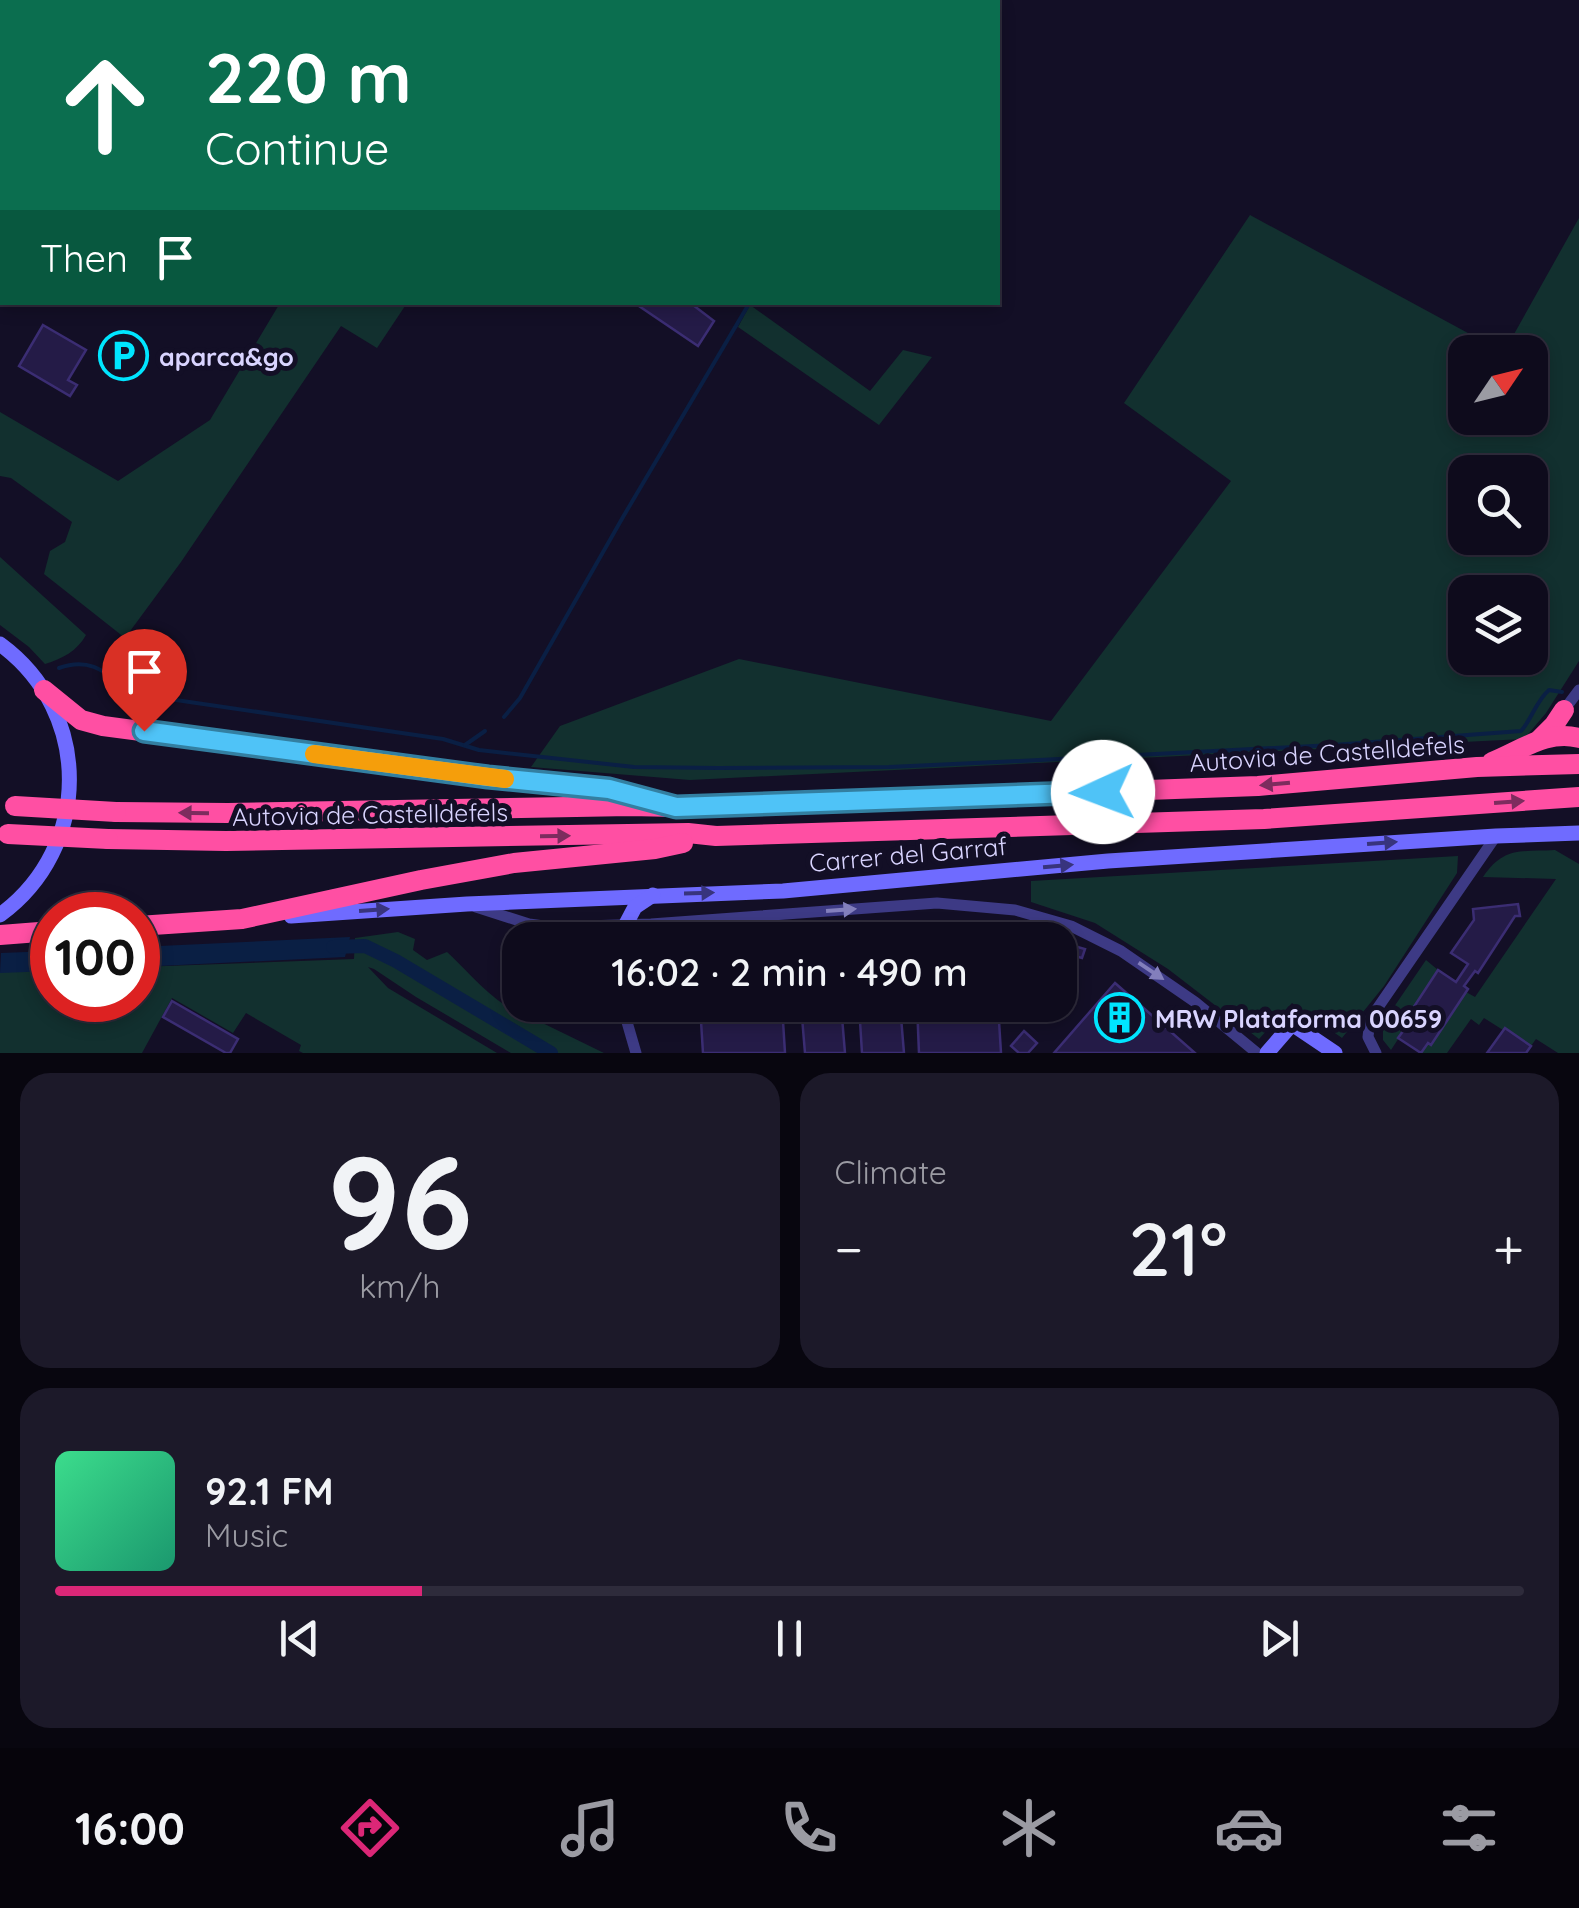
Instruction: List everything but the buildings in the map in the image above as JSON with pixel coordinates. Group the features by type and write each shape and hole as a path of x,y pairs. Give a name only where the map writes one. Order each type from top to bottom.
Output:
{"highway":[{"path":"44,690 81,720 103,726 488,777 609,789 676,807"},
{"path":"1564,710 1566,725 1579,737"},
{"path":"1534,743 1549,731 1564,710"},
{"path":"1477,767 1560,735 1579,737"},
{"name":"Autovia de Castelldefels","path":"8,805 228,814 676,807 1258,786 1477,767 1579,764"},
{"name":"Autovia de Castelldefels","path":"4,834 226,842 688,833 716,836 1264,819 1579,798"},
{"path":"160,925 242,919 477,870 656,848 716,836"},
{"path":"0,935 30,933"}],"main road":[{"path":"0,644 44,690 67,747 70,778 67,813 57,845 39,876 0,915"},
{"name":"Carrer del Garraf","path":"242,919 783,890 1108,861 1578,834"},
{"path":"630,922 635,907 653,895"},
{"path":"1269,1052 1292,1024 1335,1053"}],"street":[{"path":"1564,710 1579,690"},
{"path":"1376,1053 1371,1048 1367,1028 1370,1019 1496,836"},
{"path":"734,922 938,903 1016,910 1057,922"},
{"path":"467,904 523,922"},
{"path":"1077,929 1120,952 1269,1052"},
{"path":"627,1022 636,1053"}],"green space":[{"path":"1250,215 1472,335 1448,335 1448,435 1548,435 1548,335 1514,335 1579,218 1579,661 1524,739 690,780 531,767 560,726 739,659 1051,721 1231,481 1124,403"},
{"path":"279,305 406,305 377,348 341,326 125,638 44,574 50,551 65,542 72,522 11,478 0,476 0,412 118,481 210,420"},
{"path":"750,305 870,391 903,350 932,357 879,425 738,327"},
{"path":"0,557 86,635 74,650 45,664 0,625"},
{"path":"1555,850 1579,864 1579,1053 1558,1053 1536,1039 1531,1046 1484,1018 1479,1025 1471,1019 1447,1053 1421,1053 1466,992 1475,997 1556,879 1483,877 1506,855"},
{"path":"1458,856 1457,873 1384,986 1342,1038 1292,1003 1259,1039 1168,969 1095,923 1031,902 1031,881"},
{"path":"398,932 415,939 413,950 427,960 447,952 502,1002 502,1022 540,1022 604,1053 511,1053 368,967 388,988 497,1053 303,1053 299,1051 301,1045 246,1013 233,1033 172,998 160,1020 160,966 354,959 355,938"},
{"path":"1426,960 1438,970 1402,1024 1406,1027 1391,1050 1383,1040 1383,1023"},
{"path":"30,971 30,1022 159,1022 142,1053 0,1053 0,972"}],"water":[{"path":"350,937 345,957 160,966 160,946"},
{"path":"30,952 30,972 0,973 1,953"}],"waterway":[{"path":"504,717 520,698 748,305"},
{"path":"59,668 91,666 135,694 443,739 479,750 634,767 889,767 1333,745 1521,731 1549,690 1562,692"},
{"path":"465,745 485,731"},
{"path":"333,947 365,946 396,961 551,1053"}],"slow traffic":[{"path":"314,754 505,779"}],"place":[{"name":"aparca&go","path":"124,356"},
{"name":"MRW Plataforma 00659","path":"1120,1018"}],"route":[{"path":"144,731 488,777 609,789 676,807 1103,792"}]}
